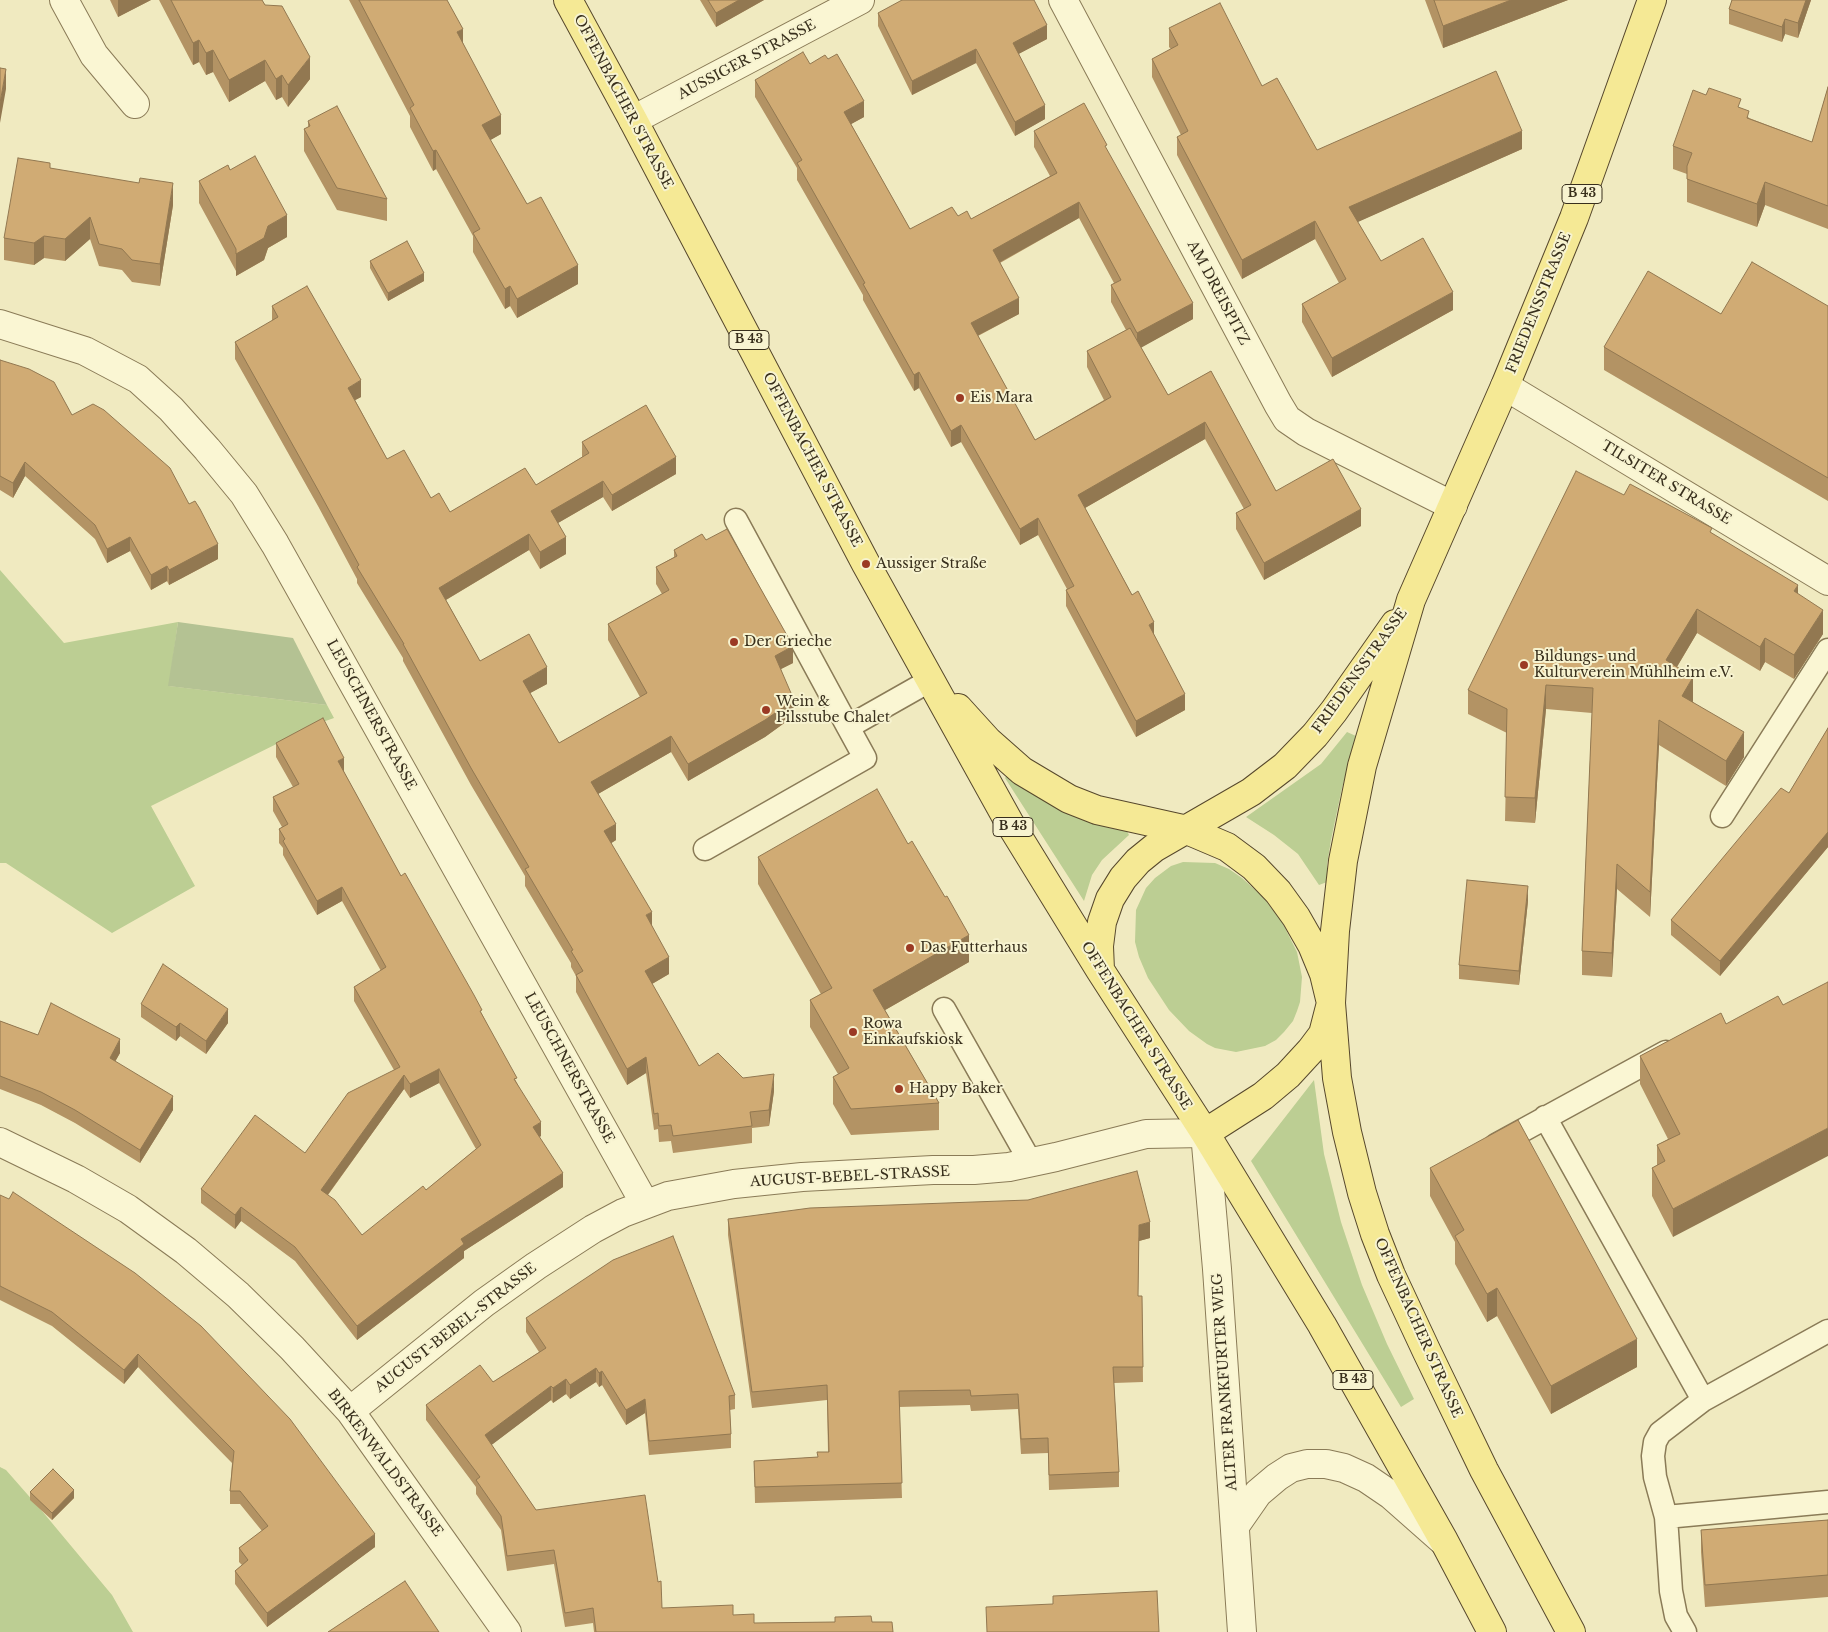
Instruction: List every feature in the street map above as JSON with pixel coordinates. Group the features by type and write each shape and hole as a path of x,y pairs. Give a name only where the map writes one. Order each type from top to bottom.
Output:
{"main road":[{"name":"OFFENBACHER STRASSE","path":"568,0 866,564 1009,822 1322,1325 1444,1541 1492,1632"},
{"name":"FRIEDENSSTRASSE","path":"1331,1003 1335,931 1345,852 1362,766 1411,600 1505,386 1574,218 1652,0"},
{"name":"FRIEDENSSTRASSE","path":"1100,970 1099,946 1102,922 1110,898 1123,878 1138,861 1154,848 1251,792 1291,760 1315,735 1334,711 1411,600"},
{"name":"OFFENBACHER STRASSE","path":"931,680 988,741 1022,771 1041,784 1069,799 1097,810 1187,830 1227,847 1254,867 1278,892 1296,917 1312,945 1324,974 1331,1003 1337,1078 1347,1132 1362,1193 1375,1234 1391,1275 1426,1352 1484,1470 1571,1632"},
{"path":"1204,1133 1263,1096 1288,1074 1311,1050 1323,1034 1331,1003"}],"street":[{"path":"64,0 94,55 135,104"},
{"name":"AUSSIGER STRASSE","path":"633,120 860,0"},
{"name":"AM DREISPITZ","path":"1063,0 1287,418 1306,432 1453,506"},
{"name":"LEUSCHNERSTRASSE","path":"0,324 85,351 138,380 171,409 244,494 280,552 645,1204"},
{"name":"TILSITER STRASSE","path":"1505,386 1828,581"},
{"name":"AUGUST-BEBEL-STRASSE","path":"350,1411 484,1303 536,1266 593,1229 622,1213 668,1196 743,1183 802,1177 933,1170 974,1170 1031,1163 1146,1134 1204,1133"},
{"name":"ALTER FRANKFURTER WEG","path":"1204,1133 1217,1269 1242,1632"},
{"name":"BIRKENWALDSTRASSE","path":"0,1142 105,1195 152,1226 238,1295 292,1348 350,1411 507,1632"},
{"path":"1235,1526 1258,1493 1277,1476 1291,1468 1307,1464 1326,1464 1344,1468 1366,1478 1391,1495 1444,1541"}],"lane":[{"path":"705,849 865,758 736,520"},
{"path":"1722,816 1828,650"},
{"path":"848,727 931,680"},
{"path":"944,1009 1031,1163"},
{"path":"1480,1154 1684,1042"},
{"path":"1545,1118 1703,1400"},
{"path":"1685,1632 1676,1616 1671,1591 1666,1517 1655,1477 1653,1456 1655,1442 1660,1433 1703,1400 1828,1331"},
{"path":"1666,1517 1828,1502"}],"green space":[{"path":"0,570 64,643 178,622 169,686 327,705 334,718 317,724 151,806 195,886 112,933 6,863 0,863"},
{"path":"178,622 293,638 327,705 168,686"},
{"path":"1347,732 1356,736 1331,840 1327,865 1327,882 1319,885 1298,854 1274,835 1246,817 1321,764"},
{"path":"1009,773 1126,829 1129,835 1102,860 1092,875 1084,901 1005,778"},
{"path":"1183,862 1215,863 1229,869 1242,878 1263,897 1282,922 1297,952 1302,977 1300,1002 1297,1011 1293,1021 1284,1032 1276,1040 1265,1046 1236,1052 1215,1048 1207,1044 1189,1031 1169,1010 1148,978 1135,942 1136,910 1146,888 1155,878 1171,866"},
{"path":"1314,1080 1324,1154 1341,1222 1362,1285 1387,1344 1414,1399 1401,1407 1251,1161"},
{"path":"0,1467 6,1470 42,1511 112,1595 133,1632 0,1632"}],"building":[{"path":"171,0 262,0 265,5 282,6 310,57 288,85 282,75 276,79 265,60 229,80 213,50 206,53 199,40 193,43"},
{"path":"359,0 447,0 463,29 457,32 501,115 482,125 527,204 541,197 578,265 517,299 510,286 505,289 473,233 480,229 436,150 433,151 410,108 414,105"},
{"path":"708,0 739,0 716,13"},
{"path":"902,0 1034,0 1047,25 1013,43 1045,105 1015,122 976,49 912,81 878,13"},
{"path":"1434,0 1511,0 1443,26"},
{"path":"1732,0 1806,0 1798,23 1785,19 1782,27 1729,9"},
{"path":"1220,3 1262,86 1277,78 1317,150 1496,71 1522,131 1349,207 1381,261 1423,238 1453,292 1332,358 1302,304 1346,279 1315,221 1242,260 1177,137 1188,131 1152,59 1178,45 1169,28"},
{"path":"803,52 810,64 825,55 828,59 837,54 864,101 844,112 910,229 952,207 958,216 967,211 971,219 1057,173 1034,131 1084,103 1107,145 1105,146 1193,303 1137,333 1111,285 1121,280 1079,202 993,250 1019,298 971,323 1035,440 1111,397 1087,351 1130,328 1168,395 1211,371 1276,491 1333,459 1361,509 1264,563 1236,513 1251,505 1205,422 1078,495 1132,595 1138,591 1154,622 1149,625 1185,694 1136,721 1066,590 1074,586 1038,518 1020,529 961,425 951,431 919,372 914,375 863,284 865,283 797,163 802,160 755,80"},
{"path":"0,68 6,69 0,103"},
{"path":"1828,87 1828,206 1765,182 1757,204 1687,179 1687,166 1692,153 1673,146 1693,90 1706,95 1709,88 1741,99 1738,107 1749,111 1747,118 1812,142"},
{"path":"337,106 387,199 337,188 304,129 310,126 308,121"},
{"path":"255,156 287,215 268,226 264,238 236,254 236,249 199,181 228,165 230,170"},
{"path":"18,158 50,163 50,168 139,183 140,178 173,183 160,264 132,260 122,249 99,244 90,217 65,239 44,236 34,243 4,238"},
{"path":"407,241 424,273 388,293 370,261"},
{"path":"1752,262 1828,306 1828,478 1604,347 1648,271 1721,314"},
{"path":"307,286 361,380 348,388 387,459 404,450 431,498 439,493 450,512 525,468 536,485 589,453 582,442 646,405 676,457 612,495 603,481 551,511 566,537 540,552 529,534 439,588 480,661 529,634 547,667 523,681 559,743 647,693 608,624 669,590 656,567 677,556 674,550 702,534 706,540 727,529 793,646 775,656 794,700 765,720 688,764 671,736 591,782 616,824 604,831 652,912 646,915 669,957 645,971 699,1066 718,1053 743,1078 774,1074 769,1110 750,1112 752,1126 673,1136 671,1125 659,1126 658,1113 654,1114 646,1057 627,1069 576,975 583,971 571,951 573,950 525,869 529,867 471,768 404,644 357,567 359,565 235,342 278,317 272,306"},
{"path":"0,360 29,369 54,382 72,415 93,404 104,410 170,468 189,504 195,501 218,544 169,570 167,566 151,575 130,537 107,549 95,525 25,462 13,483 0,476"},
{"path":"1576,471 1624,495 1630,484 1712,528 1710,532 1798,585 1794,591 1823,610 1794,655 1765,638 1760,647 1697,609 1666,660 1693,677 1682,696 1744,732 1726,761 1659,720 1650,892 1617,864 1612,953 1582,951 1593,688 1546,685 1535,798 1505,797 1507,709 1468,690"},
{"path":"323,718 344,758 338,761 401,876 405,873 474,995 482,1010 480,1011 517,1078 514,1079 541,1122 533,1127 563,1173 461,1239 464,1244 357,1326 295,1247 241,1207 235,1215 201,1189 255,1115 305,1153 348,1093 400,1067 354,987 386,967 342,887 317,901 283,841 285,839 279,829 288,824 273,797 299,784 276,743","holes":["439,1069 481,1145 426,1190 423,1186 362,1235 335,1200 321,1190 404,1075 410,1084"]},
{"path":"1828,728 1828,832 1720,961 1671,920 1781,788 1789,793"},
{"path":"877,789 908,844 912,841 969,935 873,990 939,1103 851,1109 833,1077 849,1068 810,1000 832,988 758,857"},
{"path":"1467,880 1528,886 1519,971 1459,965"},
{"path":"163,964 228,1009 206,1041 180,1023 176,1027 141,1004"},
{"path":"1828,982 1828,1128 1673,1209 1652,1168 1665,1161 1657,1145 1680,1134 1640,1056 1721,1013 1726,1024 1778,996 1783,1005"},
{"path":"51,1003 120,1039 110,1058 173,1096 140,1150 75,1110 41,1092 0,1076 0,1021 38,1035"},
{"path":"1518,1120 1637,1339 1551,1386 1497,1288 1487,1294 1455,1236 1464,1230 1430,1168"},
{"path":"1137,1171 1150,1222 1139,1225 1138,1296 1142,1296 1143,1367 1113,1367 1119,1472 1049,1475 1048,1438 1021,1439 1018,1394 971,1396 970,1390 899,1391 902,1483 755,1487 754,1461 818,1457 817,1452 829,1452 827,1385 752,1392 728,1219 810,1208 1028,1200"},
{"path":"13,1192 135,1273 201,1326 290,1419 375,1534 267,1613 235,1571 248,1560 239,1548 268,1526 240,1491 230,1491 234,1451 138,1354 124,1370 52,1312 0,1286 0,1195 9,1199"},
{"path":"673,1236 735,1395 729,1396 731,1434 649,1441 645,1399 626,1410 602,1371 599,1373 596,1368 570,1385 566,1379 553,1388 551,1386 485,1435 536,1510 645,1495 658,1582 661,1581 662,1608 733,1605 733,1615 754,1614 754,1623 835,1622 835,1617 871,1616 872,1622 892,1622 893,1632 596,1632 593,1608 565,1613 554,1550 507,1556 501,1516 476,1480 480,1477 426,1405 480,1365 493,1382 546,1348 526,1318 613,1260"},
{"path":"53,1469 74,1490 52,1513 30,1492"},
{"path":"1828,1520 1828,1575 1705,1585 1701,1530"},
{"path":"405,1581 439,1632 328,1632"},
{"path":"1157,1591 1159,1632 987,1632 986,1607 1053,1604 1053,1596"}],"place":[{"name":"Eis Mara","path":"960,398"},
{"name":"Aussiger Straße","path":"866,564"},
{"name":"Der Grieche","path":"734,642"},
{"name":"Bildungs- und Kulturverein Mühlheim e.V.","path":"1524,665"},
{"name":"Wein & Pilsstube Chalet","path":"766,710"},
{"name":"Das Futterhaus","path":"910,948"},
{"name":"Rowa Einkaufskiosk","path":"853,1032"},
{"name":"Happy Baker","path":"899,1089"}]}
